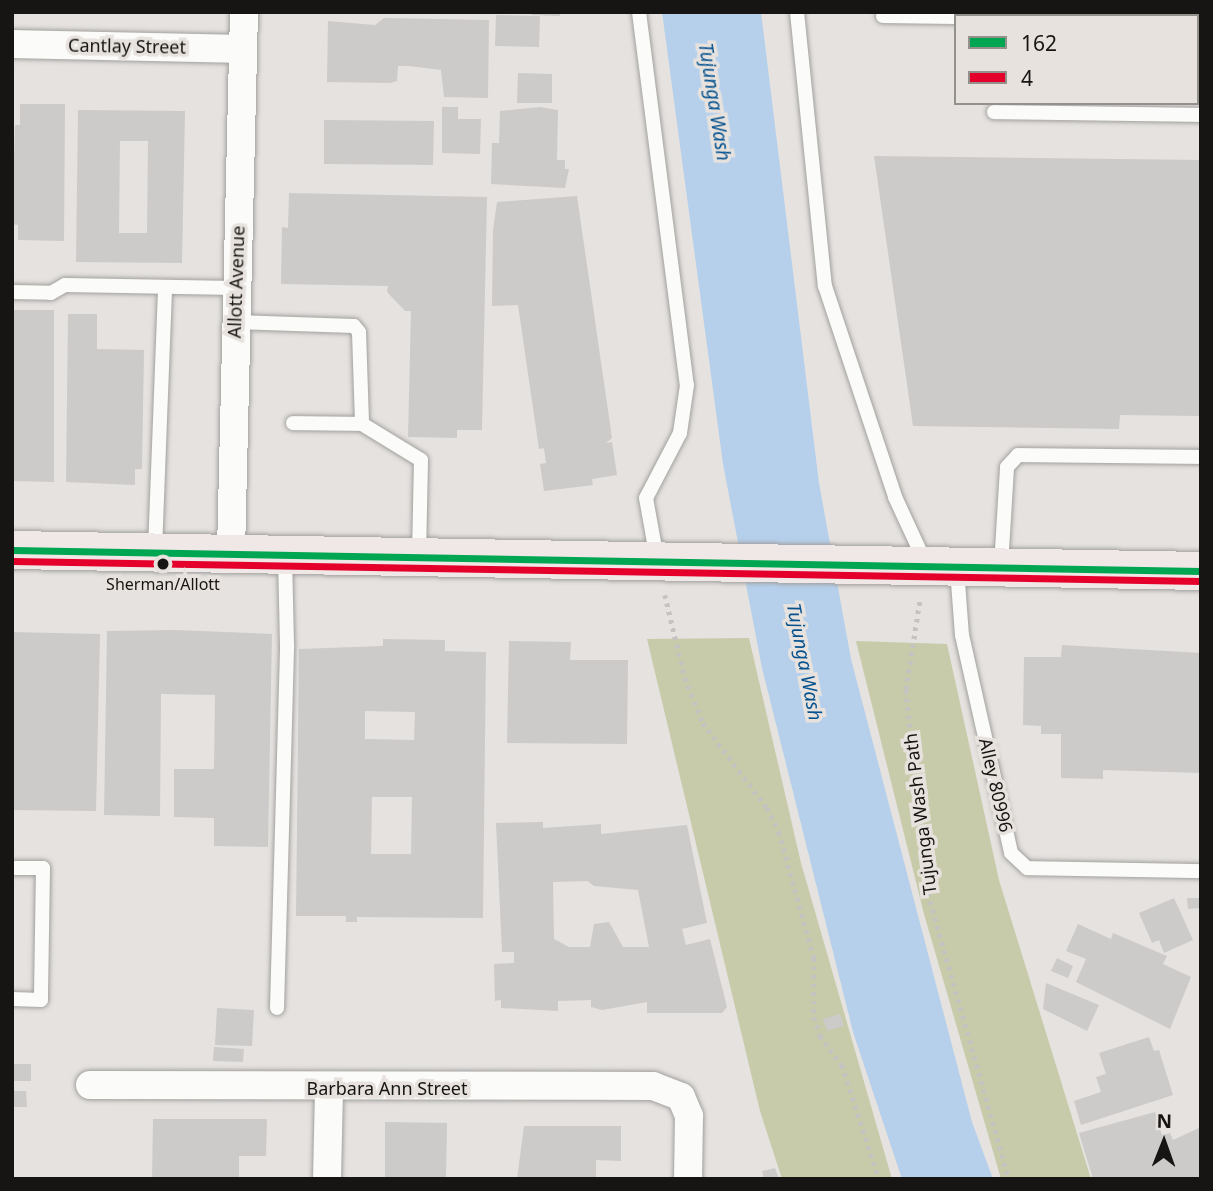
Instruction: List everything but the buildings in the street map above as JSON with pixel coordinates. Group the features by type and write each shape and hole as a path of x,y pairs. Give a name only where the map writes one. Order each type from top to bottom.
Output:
{"main road":[{"path":"12,550 1201,571"}],"street":[{"name":"Allott Avenue","path":"231,552 244,12"},
{"name":"Cantlay Street","path":"12,44 243,49"},
{"name":"Barbara Ann Street","path":"90,1085 485,1089 528,1083 653,1086 681,1097 689,1116 688,1179"},
{"path":"327,1179 329,1088"}],"lane":[{"path":"639,12 687,385 680,433 646,498 672,560"},
{"path":"797,12 825,286 895,497 942,566"},
{"path":"883,16 954,17"},
{"path":"994,112 1201,115"},
{"path":"12,292 51,293 65,285 165,289 236,288"},
{"path":"155,551 165,289"},
{"path":"235,322 354,326 359,332 362,424"},
{"path":"293,423 362,424 421,460 419,556"},
{"path":"1000,567 1007,467 1018,455 1201,457"},
{"path":"277,1007 287,645 285,554"},
{"name":"Alley 80996","path":"942,566 962,635 1011,853 1027,868 1201,871"},
{"path":"12,868 43,868 41,1000 12,999"}],"path":[{"path":"672,560 682,666 703,723 767,808 779,832 814,958 814,1017 820,1036 842,1065 878,1179"},
{"name":"Tujunga Wash Path","path":"942,566 906,690 928,893 1009,1179"}],"green space":[{"path":"749,638 801,863 892,1179 782,1179 760,1111 647,639"},
{"path":"856,641 947,644 999,880 1091,1179 1001,1179 924,914"}],"water":[{"name":"Tujunga Wash","path":"662,12 761,12 819,483 851,659 972,1122 993,1179 902,1179 853,1032 762,668 723,464"}],"transit line":[{"name":"162","path":"12,550 1201,571"},
{"name":"4","path":"12,561 1201,581"}],"place":[{"name":"Sherman/Allott","path":"163,564"}]}
